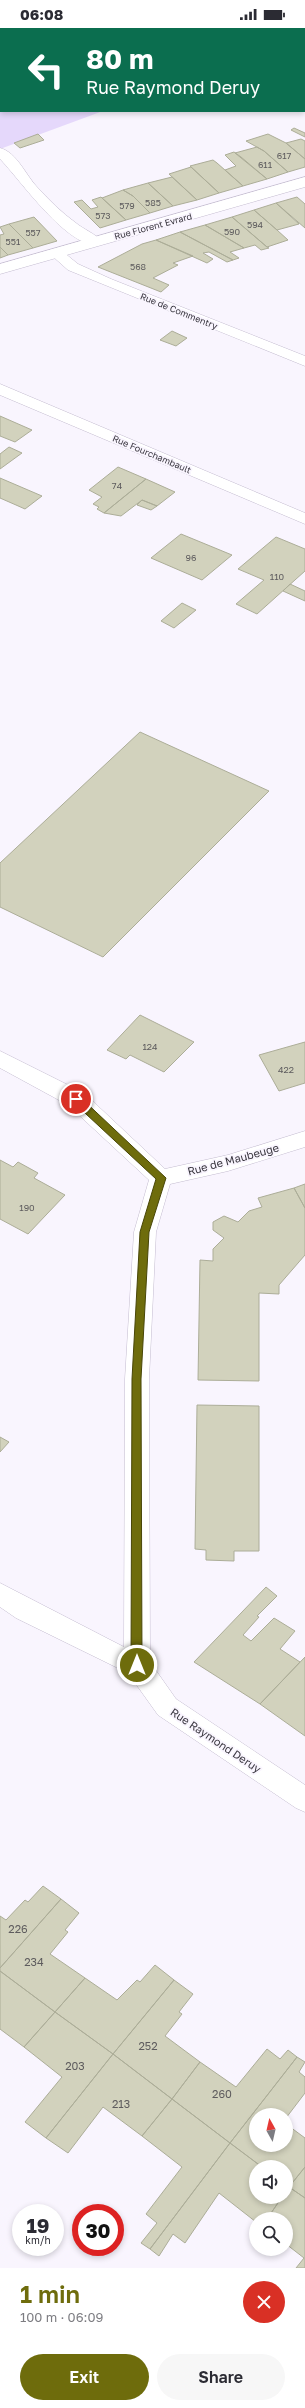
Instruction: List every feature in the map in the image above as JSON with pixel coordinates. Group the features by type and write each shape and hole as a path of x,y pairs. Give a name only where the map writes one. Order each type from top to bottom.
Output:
{"street":[{"name":"Rue Florent Evrard","path":"0,269 57,254 94,241 159,225 305,182"},
{"name":"Rue Fourchambault","path":"0,389 305,519"},
{"path":"0,1059 76,1099 161,1178 145,1232 137,1379 137,1665 25,1610 0,1594"},
{"name":"Rue de Maubeuge","path":"161,1178 228,1162 305,1139"},
{"name":"Rue Raymond Deruy","path":"137,1665 167,1708 305,1800"}],"lane":[{"path":"0,152 10,159 32,190 82,236 94,241"},
{"name":"Rue de Commentry","path":"57,254 73,267 106,282 305,360"}],"shaded area":[{"path":"0,112 100,112 0,149"}],"building":[{"path":"294,128 305,133 305,137 291,130"},
{"path":"38,134 44,140 20,148 14,143"},
{"path":"268,134 286,143 305,159 305,167 288,172 264,151 246,141"},
{"path":"301,139 305,141 305,159 286,143"},
{"path":"257,147 264,151 288,172 267,179 235,153"},
{"path":"234,152 267,179 243,186 225,170 236,166 225,155"},
{"path":"213,160 243,186 219,193 190,166"},
{"path":"191,167 219,193 197,200 169,174"},
{"path":"172,177 197,200 173,206 148,183"},
{"path":"148,183 173,206 150,213 133,196 123,190"},
{"path":"123,190 133,196 150,213 126,220 102,198"},
{"path":"101,197 126,220 100,228 74,202 82,200 91,209 98,207 92,200"},
{"path":"297,197 305,204 305,228 276,203"},
{"path":"276,203 299,224 277,230 254,210"},
{"path":"254,210 288,240 267,247 232,217"},
{"path":"34,217 57,241 33,248 9,224"},
{"path":"232,217 269,248 261,250 255,245 244,248 205,225"},
{"path":"9,224 33,248 8,255 0,247 0,235 4,234 0,227"},
{"path":"205,225 244,248 230,252 239,258 233,260 180,232"},
{"path":"180,232 233,260 227,262 209,252 203,253 213,259 207,263 156,240"},
{"path":"156,240 193,256 173,263 178,265 153,278 169,285 161,292 98,267 142,244"},
{"path":"0,247 8,255 0,258"},
{"path":"172,331 187,338 176,346 160,340"},
{"path":"0,416 32,430 15,442 0,436"},
{"path":"9,447 22,453 0,469 0,454"},
{"path":"118,467 146,479 104,513 97,509 99,507 93,504 102,497 89,490"},
{"path":"0,478 42,496 25,509 0,498"},
{"path":"146,479 175,492 157,506 142,500 121,516 104,513"},
{"path":"142,500 157,506 151,510 137,505"},
{"path":"181,534 232,555 202,580 151,558"},
{"path":"276,537 305,549 305,571 257,614 236,604 264,580 238,569"},
{"path":"290,584 305,591 305,601 283,591"},
{"path":"182,603 196,610 174,628 161,621"},
{"path":"140,732 269,791 103,957 0,907 0,863"},
{"path":"140,1015 194,1042 164,1072 130,1055 126,1059 107,1050"},
{"path":"305,1042 305,1083 279,1091 259,1055"},
{"path":"0,1160 13,1167 18,1162 38,1173 34,1178 65,1195 28,1234 0,1219"},
{"path":"305,1184 305,1208 294,1188"},
{"path":"294,1188 305,1208 305,1255 279,1285 279,1294 259,1293 259,1381 198,1380 200,1260 213,1261 213,1249 224,1238 213,1230 213,1222 224,1216 238,1222 249,1211 262,1207 258,1198"},
{"path":"197,1405 259,1406 259,1551 234,1551 234,1561 206,1560 206,1550 195,1549"},
{"path":"0,1437 9,1442 0,1452"},
{"path":"266,1587 277,1596 257,1616 259,1617 243,1635 251,1641 274,1618 295,1631 280,1649 300,1662 260,1704 194,1662"},
{"path":"305,1657 305,1736 260,1704"},
{"path":"43,1886 61,1899 0,1968 0,1916 6,1920 25,1900 28,1902"},
{"path":"61,1899 79,1913 65,1930 68,1932 50,1954 85,1978 55,2012 0,1971 0,1968"},
{"path":"155,1965 174,1980 113,2054 55,2012 85,1978 117,2000 137,1980 140,1982"},
{"path":"0,1971 55,2012 24,2047 0,2029"},
{"path":"174,1980 193,1994 179,2012 182,2014 165,2036 200,2062 172,2099 113,2054"},
{"path":"55,2012 113,2054 46,2138 25,2122 62,2077 24,2047"},
{"path":"267,2049 280,2059 288,2050 297,2057 257,2108 249,2108 249,2119 230,2143 172,2099 200,2062 236,2087"},
{"path":"113,2054 172,2099 142,2136 103,2107 68,2153 46,2138"},
{"path":"297,2057 305,2062 299,2072 305,2077 305,2093 293,2109 257,2108"},
{"path":"172,2099 230,2143 150,2249 141,2243 157,2223 146,2214 182,2167 142,2136"},
{"path":"249,2119 249,2152 293,2152 293,2129 305,2138 305,2167 293,2182 293,2160 253,2160 230,2143"},
{"path":"230,2143 253,2160 249,2160 249,2204 277,2204 272,2212 249,2212 249,2217 219,2193 185,2243 173,2234 159,2256 150,2249"},
{"path":"305,2167 305,2198 293,2190 293,2182"},
{"path":"293,2190 305,2198 305,2268 296,2268 304,2258 293,2249 293,2212 272,2212 277,2204 293,2204"}],"route":[{"path":"76,1099 161,1178 145,1232 137,1379 137,1665"}]}
